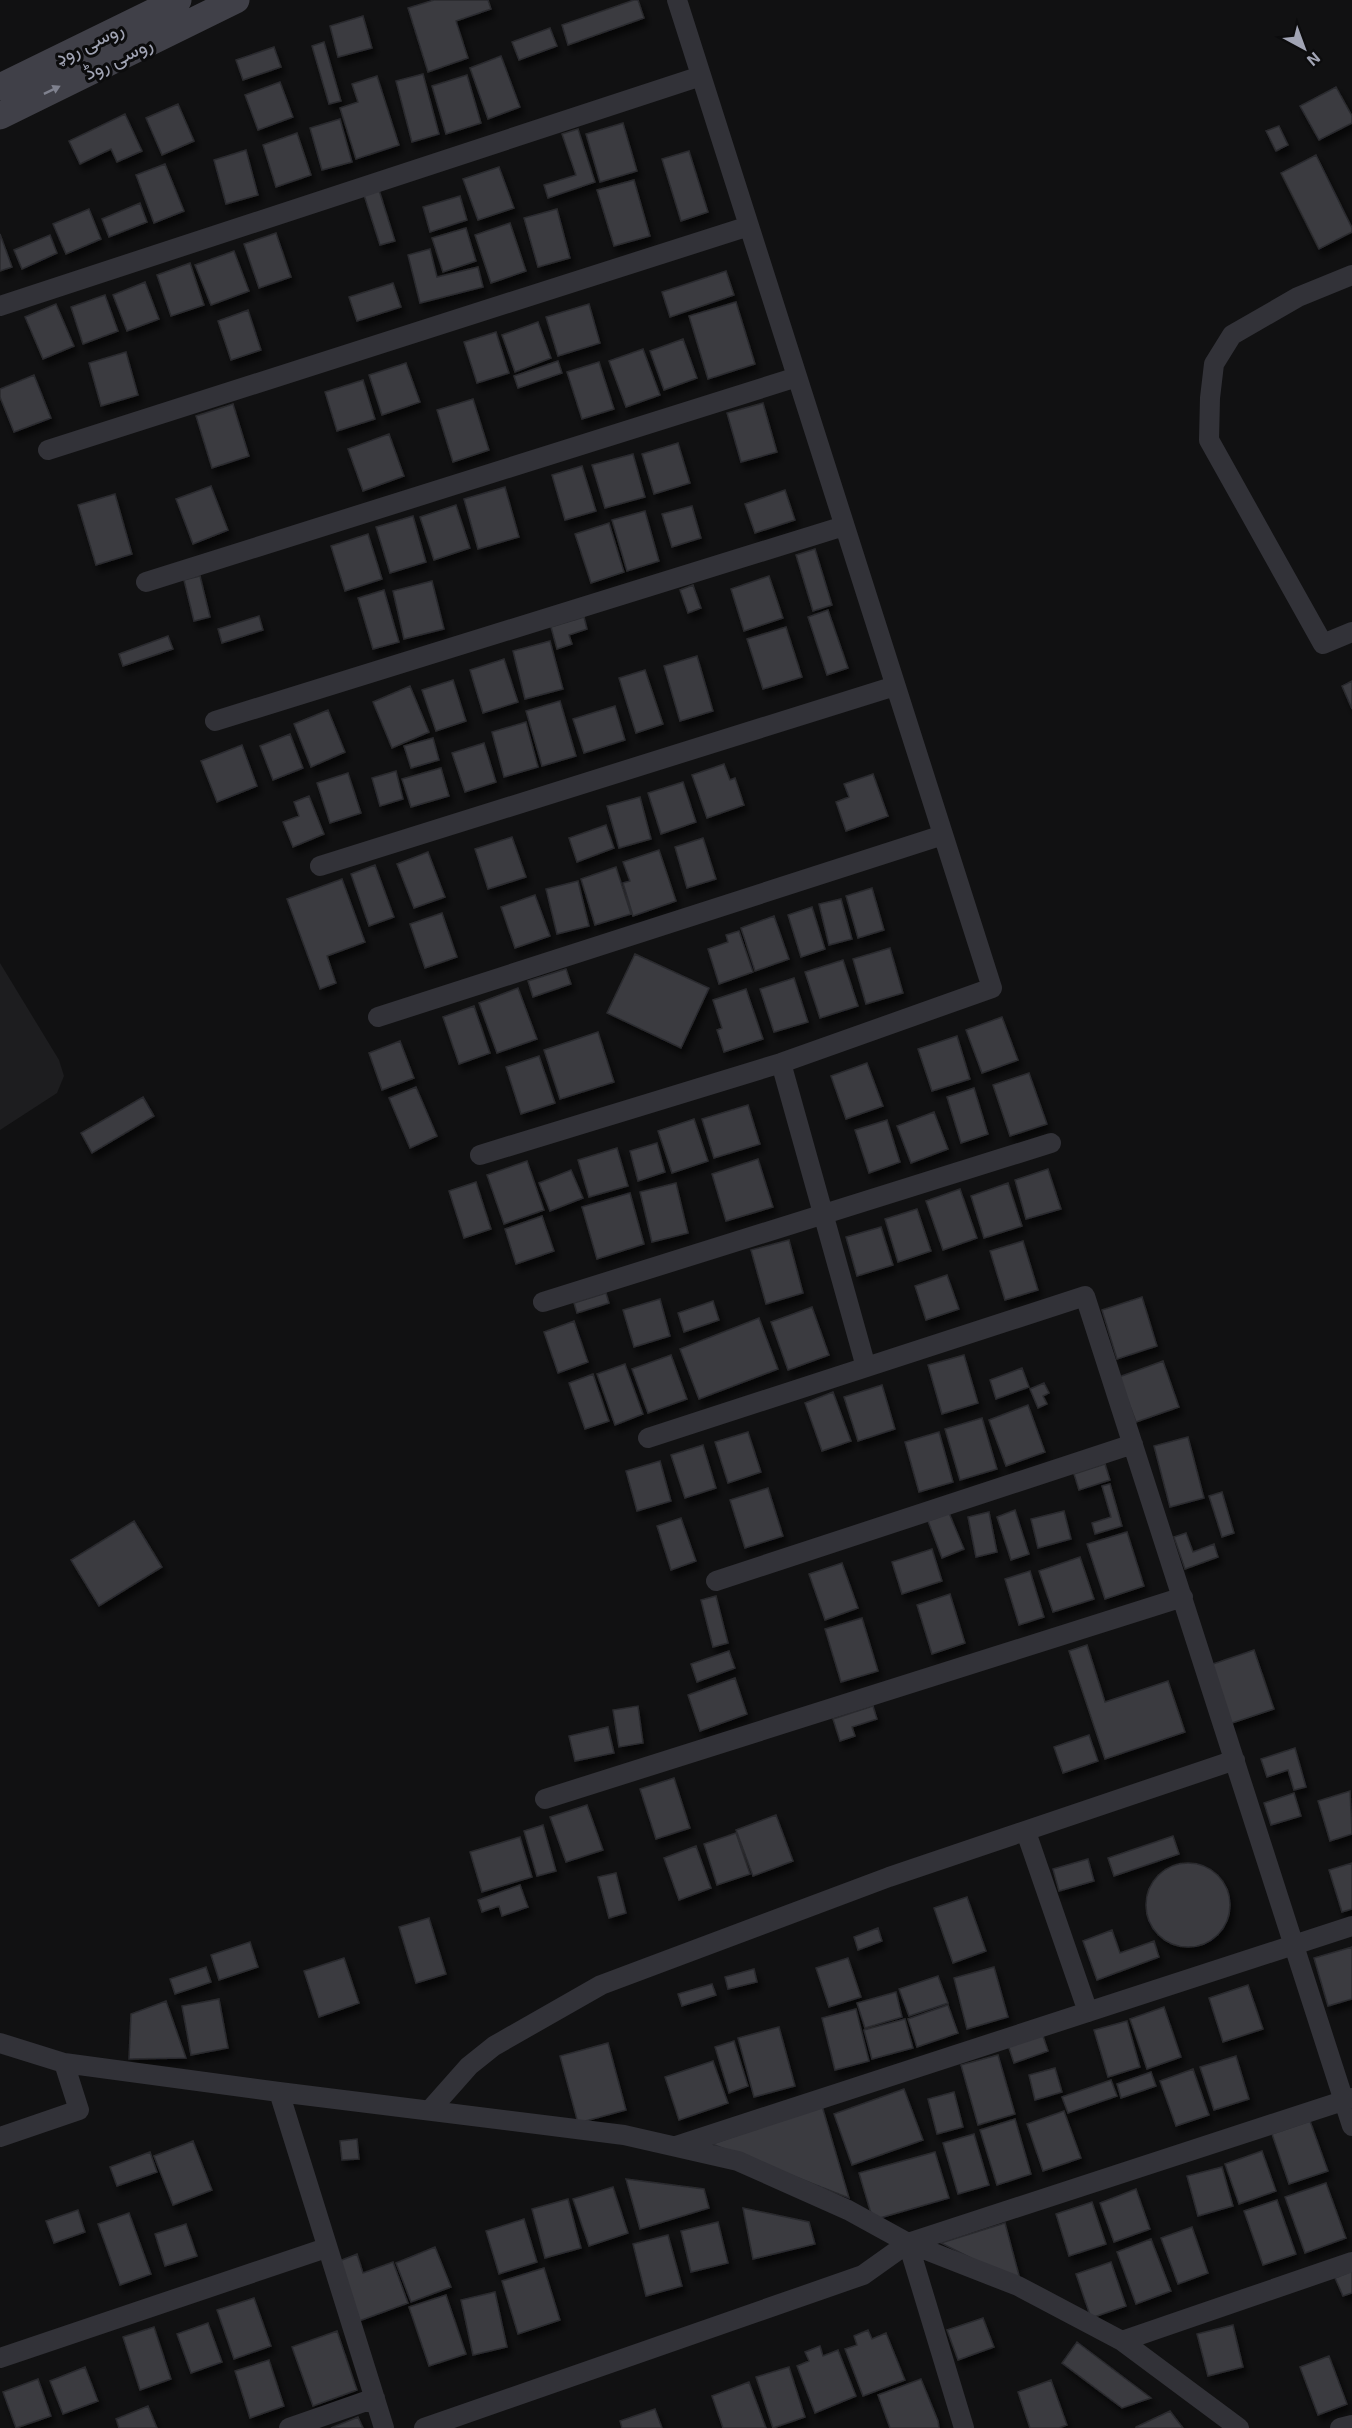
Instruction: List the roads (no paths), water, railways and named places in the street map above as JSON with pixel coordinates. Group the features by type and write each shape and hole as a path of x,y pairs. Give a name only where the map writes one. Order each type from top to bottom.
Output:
{"main road":[{"name":"روسی روډ","path":"0,87 177,0"},
{"name":"روسی روڈ","path":"0,116 236,0"}],"street":[{"path":"480,1155 781,1063 992,988 676,0"},
{"path":"0,306 701,76"},
{"path":"48,450 748,226"},
{"path":"1352,275 1298,297 1232,335 1214,364 1209,440 1323,644 1352,632"},
{"path":"147,582 797,377"},
{"path":"214,721 844,526"},
{"path":"320,866 895,686"},
{"path":"378,1017 943,835"},
{"path":"781,1063 866,1367"},
{"path":"543,1302 1051,1143"},
{"path":"648,1438 1085,1296 1296,1946 1349,2099 1352,2126"},
{"path":"716,1581 1133,1444"},
{"path":"545,1799 1183,1597"},
{"path":"430,2110 469,2066 494,2046 601,1985 889,1876 1026,1832 1235,1760"},
{"path":"1026,1832 1088,2012"},
{"path":"674,2146 1352,1926"},
{"path":"0,2043 64,2063 624,2135 738,2161 848,2210 908,2243 1018,2286 1122,2342 1239,2428"},
{"path":"0,2137 79,2110 64,2063"},
{"path":"279,2092 384,2428"},
{"path":"423,2428 863,2275 908,2243 1349,2099"},
{"path":"908,2243 964,2428"},
{"path":"0,2358 326,2248"},
{"path":"1122,2342 1352,2262"},
{"path":"289,2428 375,2398"},
{"path":"1340,2428 1352,2425"}]}
